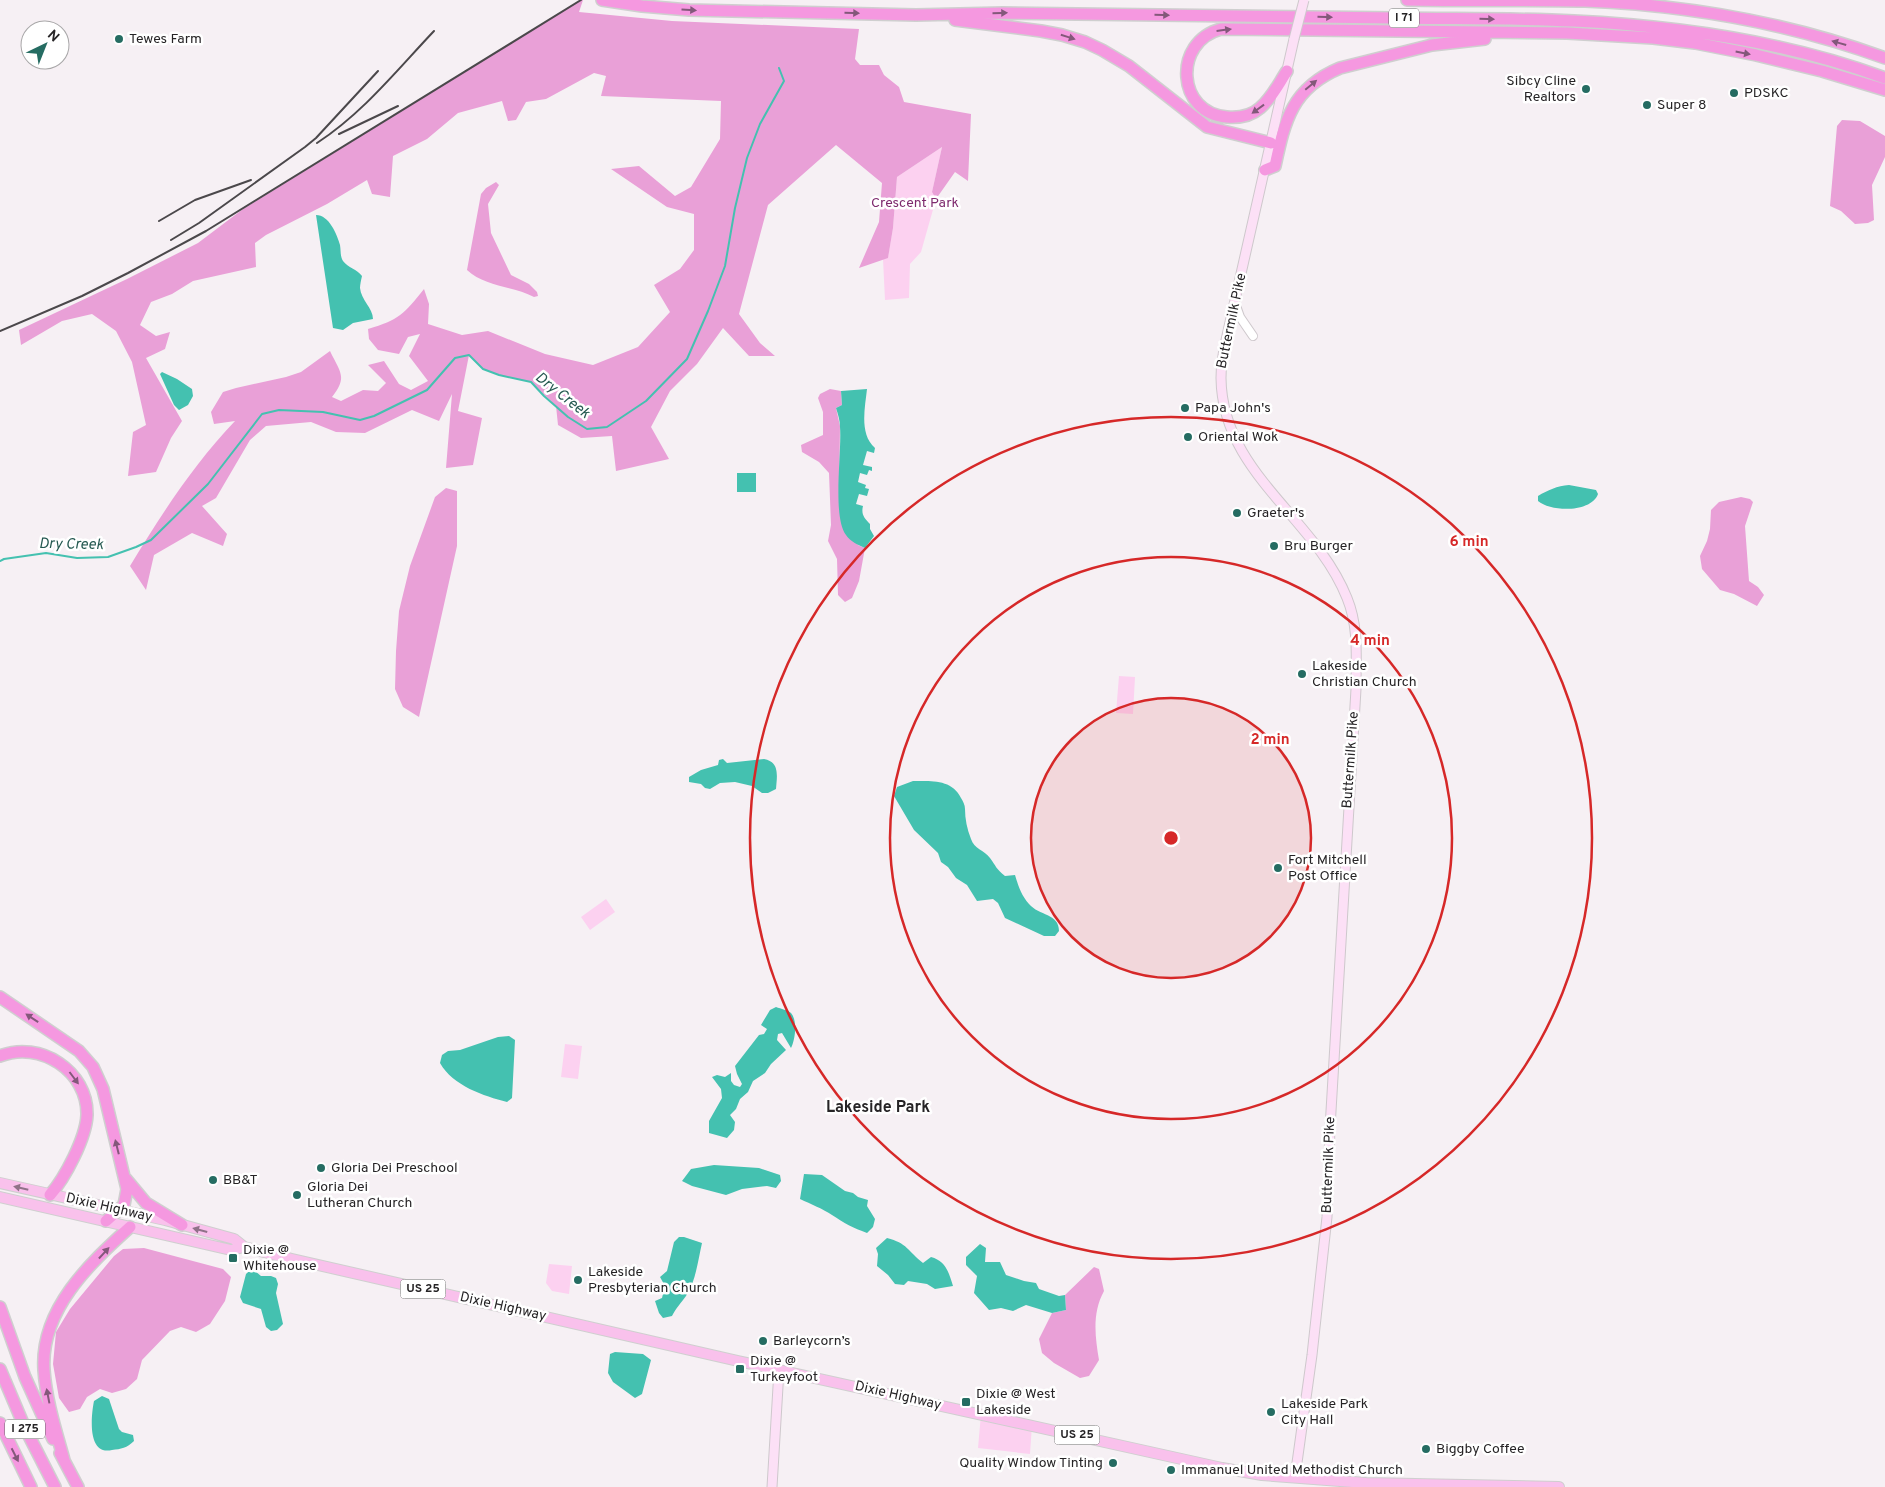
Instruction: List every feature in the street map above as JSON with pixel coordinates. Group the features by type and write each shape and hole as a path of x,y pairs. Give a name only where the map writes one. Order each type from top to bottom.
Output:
{"highway":[{"name":"I 71","path":"602,0 623,4 689,10 916,15 1003,13 1576,21 1677,30 1724,37 1775,47 1885,78"},
{"name":"I 71","path":"1407,0 1620,2 1697,11 1808,34 1885,58"},
{"path":"916,15 1041,31 1085,42 1129,66 1207,127 1271,143"},
{"path":"1287,70 1265,104 1253,113 1236,118 1212,114 1196,101 1187,82 1186,67 1192,50 1208,35 1221,29 1604,34 1695,43 1794,64 1885,90"},
{"path":"1265,170 1275,166 1284,124 1298,98 1320,78 1340,68 1432,45 1490,38 1623,40 1717,48"},
{"path":"0,997 79,1051 93,1067 103,1089 127,1189 126,1201 120,1210 106,1222"},
{"path":"0,1056 26,1051 36,1052 54,1059 74,1077 84,1095 87,1114 82,1139 50,1195"},
{"path":"125,1176 146,1203 182,1225"},
{"path":"64,1460 45,1380 45,1353 48,1334 59,1305 66,1295 130,1227"},
{"path":"0,1307 25,1377 78,1487"},
{"name":"I 275","path":"0,1369 25,1428 54,1487"},
{"name":"I 275","path":"0,1422 31,1487"}],"main road":[{"name":"Buttermilk Pike","path":"1295,1477 1327,1217 1330,1128 1356,689 1356,635 1352,611 1336,573 1317,546 1250,466 1241,452 1228,423 1221,376 1226,340 1304,0"},
{"name":"Dixie Highway","path":"0,1183 182,1225 234,1239 244,1248"},
{"name":"Dixie Highway","path":"0,1197 231,1250 244,1248 779,1370 1222,1468 1262,1475 1366,1483 1559,1487"},
{"path":"772,1487 779,1370"}],"street":[{"path":"1235,303 1240,317 1253,336"}],"green space":[{"name":"Crescent Park","path":"942,147 932,192 936,199 921,252 910,264 909,298 885,300 883,259 888,257 893,228 897,177"},
{"path":"1119,676 1135,677 1133,714 1116,713"},
{"path":"606,899 615,912 590,930 581,917"},
{"path":"565,1044 582,1046 578,1079 561,1077"},
{"path":"549,1264 572,1266 569,1294 552,1291 546,1283"},
{"path":"981,1414 1032,1425 1030,1454 978,1448"}],"shaded area":[{"path":"583,0 579,12 672,21 859,29 855,59 860,65 879,65 884,75 899,87 904,102 971,114 968,181 955,172 936,199 932,192 942,147 897,177 893,228 888,258 859,268 879,222 882,183 836,145 768,205 739,314 760,343 775,356 749,356 723,328 697,364 670,391 651,427 669,459 616,471 612,436 581,438 558,425 556,406 531,382 499,375 483,369 469,355 458,411 482,418 473,465 446,468 452,394 439,421 412,410 365,433 336,432 311,422 266,426 250,440 216,498 202,506 227,534 223,546 192,533 154,555 146,590 130,566 178,491 205,455 235,421 214,424 211,412 223,392 301,372 330,351 341,374 340,384 332,397 341,401 363,390 378,391 386,383 368,365 384,361 399,384 411,390 428,381 409,356 420,334 408,337 399,354 378,350 369,339 368,329 400,315 424,289 429,304 428,324 462,335 488,331 545,354 593,365 638,347 670,312 654,285 680,269 694,250 694,214 667,207 611,169 639,166 675,196 691,187 720,139 721,101 601,96 606,76 594,73 546,99 526,102 516,120 508,121 502,101 458,113 427,139 393,156 390,197 372,194 367,180 327,204 266,235 255,243 256,267 193,281 172,294 151,302 140,325 156,336 170,332 165,349 146,358 182,421 171,438 156,472 128,476 133,432 146,425 132,362 116,331 92,314 62,321 21,345 19,330 198,243 243,209"},
{"path":"1842,120 1860,121 1885,136 1885,157 1872,185 1874,220 1868,223 1855,224 1841,211 1830,206 1837,126"},
{"path":"496,182 499,185 488,204 491,233 511,275 529,284 537,292 538,296 534,297 482,280 467,270 481,194 486,188"},
{"path":"316,215 325,218 329,222 339,241 343,261 362,276 360,287 362,296 371,311 373,319 353,323 343,330 333,328"},
{"path":"162,372 192,389 193,396 188,405 179,410 174,405 160,374"},
{"path":"830,389 841,391 842,405 836,408 840,426 839,505 858,545 865,548 859,581 852,598 845,602 838,595 837,559 828,541 831,525 829,473 819,462 802,452 801,445 823,435 823,412 818,398 820,394"},
{"path":"867,389 864,412 865,428 870,442 875,448 874,453 867,451 863,465 872,467 872,471 869,470 867,475 860,473 858,482 866,485 865,488 869,489 867,496 859,494 856,504 863,506 862,511 870,524 870,529 874,536 865,548 846,535 839,514 840,425 836,408 842,405 841,391"},
{"path":"737,473 756,473 756,492 737,492"},
{"path":"1569,485 1596,490 1598,494 1587,505 1570,509 1544,505 1538,501 1538,496 1545,492"},
{"path":"446,488 457,491 457,546 419,717 403,707 395,689 399,611 410,566 435,497"},
{"path":"1741,497 1750,499 1753,502 1745,526 1749,581 1758,587 1764,595 1757,606 1734,594 1720,590 1702,569 1700,556 1710,529 1711,510 1719,502"},
{"path":"723,759 727,763 764,759 773,763 776,770 776,789 768,793 762,793 752,786 735,782 720,783 710,789 705,788 701,784 689,782 689,777 701,770 718,765 719,760"},
{"path":"913,781 940,782 947,784 957,792 964,805 966,824 972,842 988,855 1005,876 1015,875 1022,894 1033,908 1056,921 1059,931 1055,936 1044,936 1005,918 998,903 993,899 977,901 967,885 956,878 948,867 941,862 938,853 914,830 894,796 897,787"},
{"path":"776,1007 790,1012 795,1021 794,1040 791,1048 782,1033 778,1034 777,1040 786,1050 771,1064 765,1073 753,1081 748,1092 740,1099 736,1109 730,1115 735,1122 734,1130 727,1138 709,1133 709,1121 722,1098 721,1089 712,1077 717,1075 725,1077 731,1073 731,1081 734,1085 740,1087 742,1084 735,1066 759,1035 764,1034 767,1029 761,1025 770,1010"},
{"path":"509,1036 515,1040 512,1098 507,1102 489,1097 461,1084 440,1063 442,1055 448,1051 460,1050 498,1037"},
{"path":"714,1165 759,1168 780,1175 781,1181 776,1188 767,1186 742,1189 726,1195 692,1186 682,1181 691,1169"},
{"path":"804,1174 822,1175 845,1191 868,1200 867,1206 875,1219 873,1227 867,1233 800,1199"},
{"path":"679,1237 702,1243 692,1284 686,1296 672,1316 663,1318 655,1301 662,1298 665,1286 660,1277 667,1271 674,1242"},
{"path":"887,1238 903,1245 923,1263 931,1257 940,1261 948,1272 953,1286 935,1289 927,1284 908,1281 904,1285 895,1284 877,1266 878,1254 876,1248"},
{"path":"980,1244 986,1248 985,1262 1000,1262 1006,1275 1036,1283 1039,1289 1059,1296 1065,1295 1066,1310 1052,1313 1026,1305 1013,1311 1001,1308 989,1310 974,1293 977,1276 966,1265 966,1257"},
{"path":"144,1248 223,1269 231,1277 225,1301 210,1324 196,1332 181,1327 170,1331 142,1360 137,1379 126,1389 112,1393 100,1389 87,1397 80,1409 69,1412 59,1398 53,1364 56,1332 70,1309 114,1256 123,1249"},
{"path":"1094,1267 1099,1269 1104,1291 1096,1316 1099,1360 1089,1376 1080,1378 1054,1363 1042,1353 1039,1339 1052,1313 1066,1310 1065,1295"},
{"path":"249,1271 255,1271 261,1276 276,1278 278,1284 276,1293 283,1324 277,1330 271,1331 266,1327 261,1309 243,1303 240,1297 246,1274"},
{"path":"615,1352 643,1354 651,1360 642,1394 635,1398 613,1382 608,1373 610,1354"},
{"path":"102,1396 109,1399 119,1429 122,1432 133,1435 134,1441 126,1447 104,1450 98,1447 95,1441 92,1433 94,1401"}],"waterway":[{"name":"Dry Creek","path":"0,561 46,553 77,558 108,557 136,547 151,540 208,484 262,414 279,410 323,412 360,420 374,416 427,390 455,358 469,355 483,369 499,375 531,382 568,417 587,429 607,427 646,401 687,359 725,266 735,208 747,158 760,124 784,81 779,68"}],"railway":[{"path":"0,331 82,296 206,231 581,0"},
{"path":"317,143 364,105 434,31"},
{"path":"171,240 199,223 305,147 316,138 378,71"},
{"path":"339,134 398,106"},
{"path":"159,221 195,200 251,180"}],"place":[{"name":"Tewes Farm","path":"119,39"},
{"name":"Sibcy Cline Realtors","path":"1586,89"},
{"name":"PDSKC","path":"1734,93"},
{"name":"Super 8","path":"1647,105"},
{"name":"Papa John's","path":"1185,408"},
{"name":"Oriental Wok","path":"1188,437"},
{"name":"Graeter's","path":"1237,513"},
{"name":"Bru Burger","path":"1274,546"},
{"name":"Lakeside Christian Church","path":"1302,674"},
{"name":"Fort Mitchell Post Office","path":"1278,868"},
{"name":"Gloria Dei Preschool","path":"321,1168"},
{"name":"BB&T","path":"213,1180"},
{"name":"Gloria Dei Lutheran Church","path":"297,1195"},
{"name":"Dixie @ Whitehouse","path":"233,1258"},
{"name":"Lakeside Presbyterian Church","path":"578,1280"},
{"name":"Barleycorn’s","path":"763,1341"},
{"name":"Dixie @ Turkeyfoot","path":"740,1369"},
{"name":"Dixie @ West Lakeside","path":"966,1402"},
{"name":"Lakeside Park City Hall","path":"1271,1412"},
{"name":"Biggby Coffee","path":"1426,1449"},
{"name":"Quality Window Tinting","path":"1113,1463"},
{"name":"Immanuel United Methodist Church","path":"1171,1470"}],"district":[{"name":"Lakeside Park","path":"878,1108"}]}
